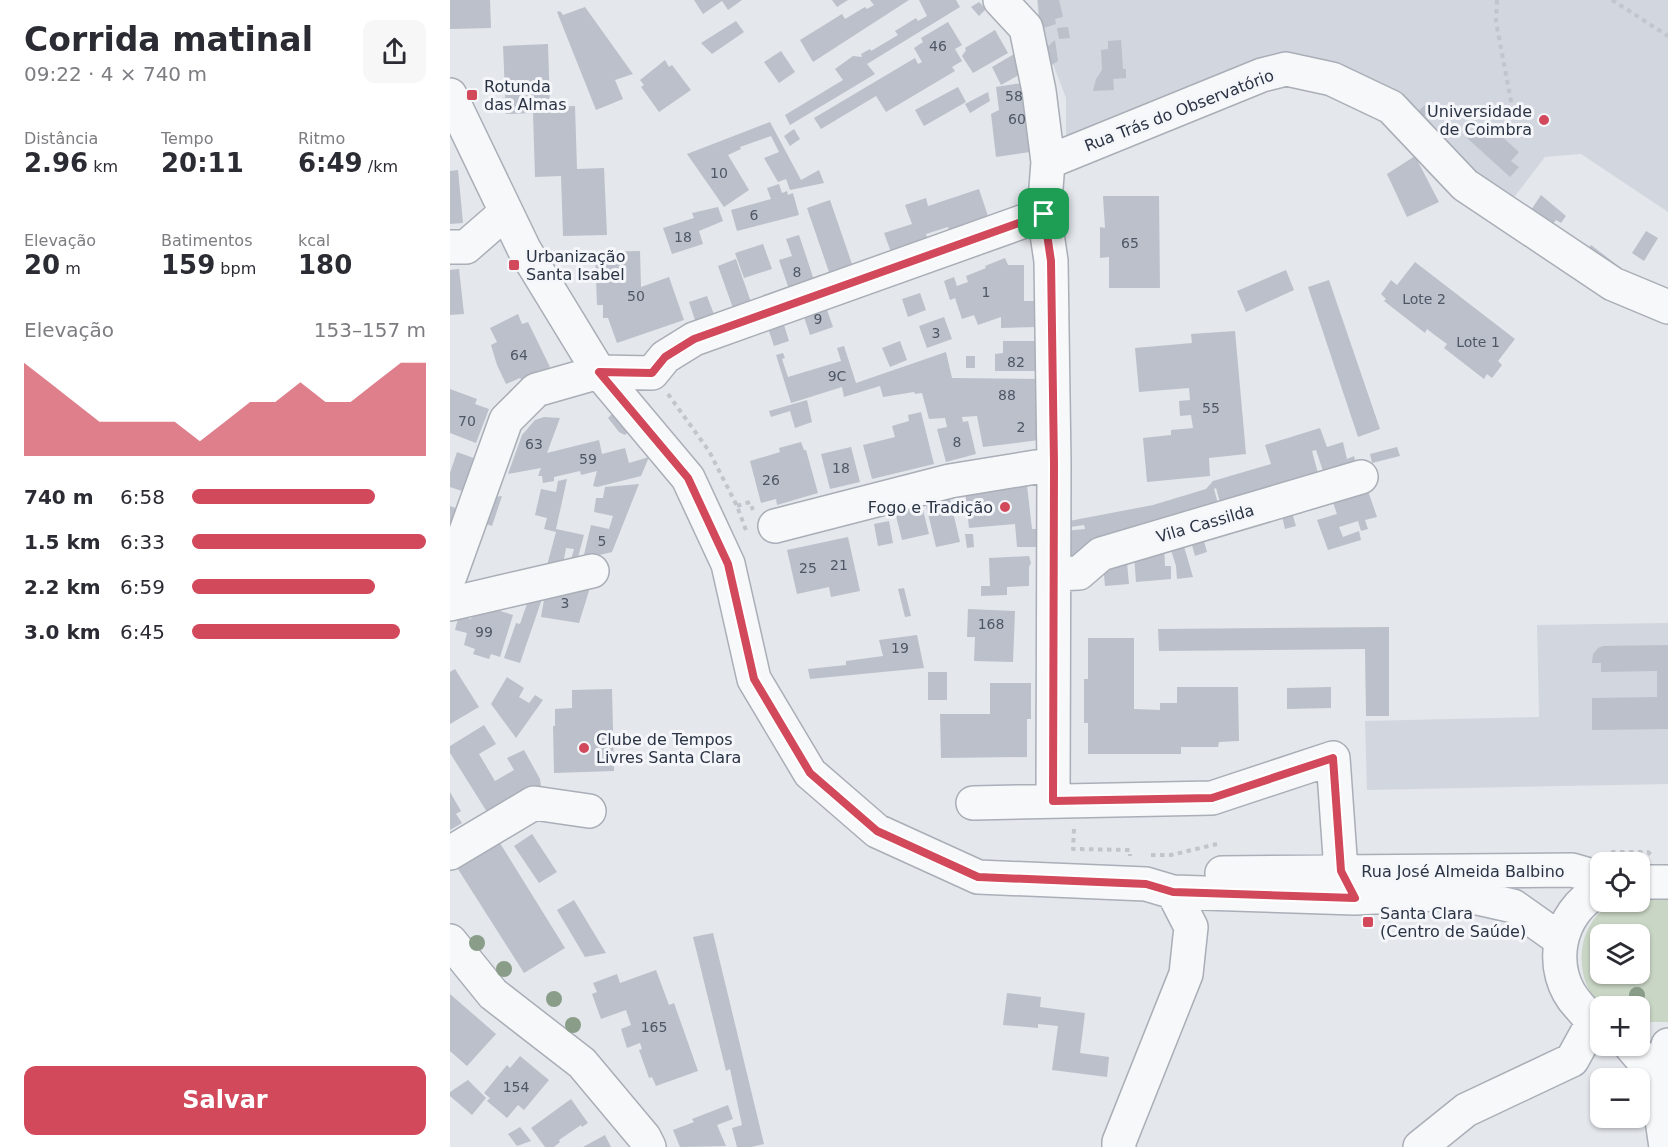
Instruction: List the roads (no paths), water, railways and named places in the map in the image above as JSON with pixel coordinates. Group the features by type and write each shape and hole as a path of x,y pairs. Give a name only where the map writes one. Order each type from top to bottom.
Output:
{"street":[{"path":"1000,0 1026,28 1039,91 1048,162 1044,214 1051,261 1054,464 1053,801"},
{"name":"Rua Trás do Observatório","path":"1048,162 1262,75 1286,69 1332,79 1391,107 1465,185 1613,285 1668,307"},
{"name":"Rua José Almeida Balbino","path":"450,95 528,257 599,372 688,478 728,564 754,679 810,773 877,831 978,877 1160,888 1173,874 1455,892 1513,906 1561,940"},
{"path":"450,248 466,247 505,213"},
{"path":"643,424 652,373 665,357 694,339 1044,214"},
{"path":"450,576 506,420 536,390 599,372 652,373"},
{"path":"775,526 950,481 1054,464"},
{"name":"Vila Cassilda","path":"1054,574 1079,573 1101,554 1360,477"},
{"path":"450,604 592,571"},
{"path":"973,802 1212,798 1333,758 1348,884"},
{"path":"450,853 534,803 589,811"},
{"name":"Rua José Almeida Balbino","path":"1348,884 1572,870 1590,875"},
{"path":"1650,882 1668,882"},
{"path":"1119,1147 1146,1070 1186,974 1191,927 1160,888"},
{"path":"1590,897 1569,918 1561,940 1561,975 1570,996 1590,1016"},
{"path":"450,941 493,994 582,1063 644,1137 649,1147"},
{"path":"1650,1031 1668,1032"},
{"path":"1420,1147 1466,1110 1572,1060 1590,1033"},
{"path":"1657,1086 1668,1045"},
{"path":"1639,1056 1657,1086 1666,1147"}],"place":[{"name":"Rotunda das Almas","path":"472,95"},
{"name":"Universidade de Coimbra","path":"1544,120"},
{"name":"Urbanização Santa Isabel","path":"514,265"},
{"name":"Fogo e Tradição","path":"1005,507"},
{"name":"Clube de Tempos Livres Santa Clara","path":"584,748"},
{"name":"Santa Clara (Centro de Saúde)","path":"1368,922"}]}
